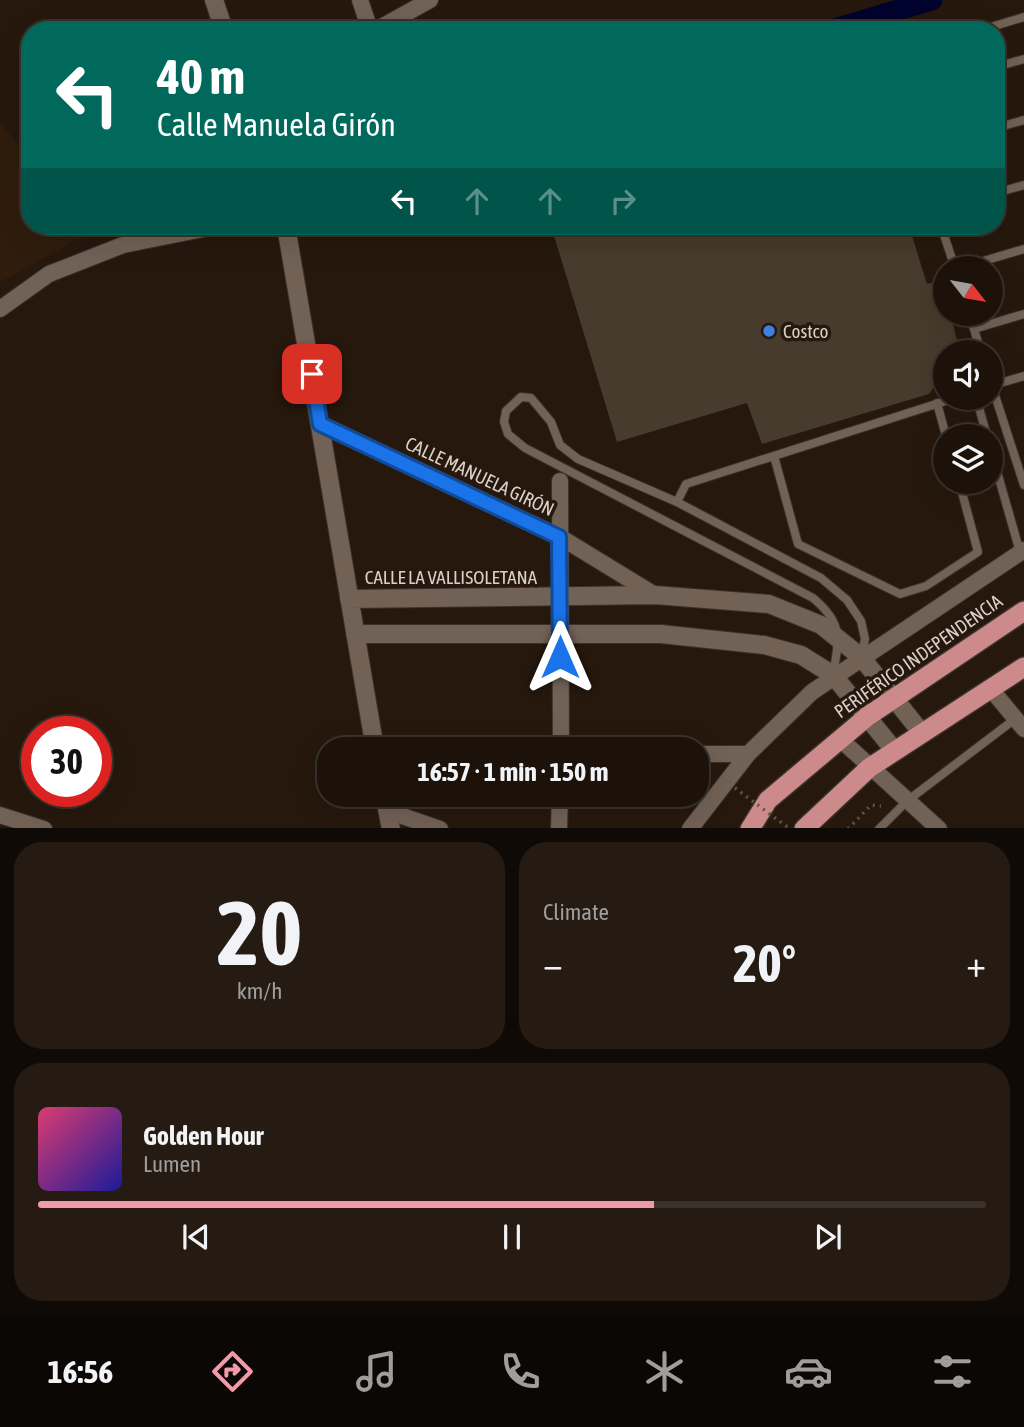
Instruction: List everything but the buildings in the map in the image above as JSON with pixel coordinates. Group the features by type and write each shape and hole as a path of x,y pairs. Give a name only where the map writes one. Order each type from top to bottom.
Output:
{"highway":[{"name":"PERIFÉRICO INDEPENDENCIA","path":"750,828 768,800 840,738 894,696 1024,611"},
{"path":"804,828 869,768 1024,667"}],"street":[{"path":"214,0 221,21"},
{"path":"360,0 367,21"},
{"path":"392,21 430,0"},
{"path":"0,309 49,274 123,245 173,235"},
{"path":"288,235 373,737"},
{"name":"CALLE MANUELA GIRÓN","path":"320,424 559,537 655,595"},
{"path":"560,481 561,737"},
{"path":"690,828 748,754 796,706 833,675 1022,551"},
{"name":"CALLE LA VALLISOLETANA","path":"349,598 655,595 769,604 821,625 861,657 921,732"},
{"path":"355,634 661,634 764,645 801,655 833,675 894,750"},
{"path":"990,688 1019,724"},
{"path":"840,738 904,804 939,828"},
{"path":"709,754 748,754"},
{"path":"559,828 560,807"},
{"path":"388,811 440,828"},
{"path":"0,815 44,828"}],"lane":[{"path":"1005,23 1024,17"},
{"path":"1005,64 1024,59"},
{"path":"1005,125 1024,120"},
{"path":"1005,190 1024,185"},
{"path":"944,235 952,256"},
{"path":"997,256 1024,248"},
{"path":"974,329 1024,314"},
{"path":"973,326 977,340"},
{"path":"1003,381 1024,376"},
{"path":"833,675 839,639 829,611 813,598 525,448 508,434 504,422 506,411 521,397 531,398 551,422 560,444 578,459 677,502 830,585 847,600 861,621 864,639 861,657"},
{"path":"677,502 686,484 933,404"},
{"path":"999,410 1024,485"},
{"path":"774,456 799,544 900,594 926,586 978,552 962,494"},
{"path":"1003,489 1022,551"},
{"path":"879,828 904,804 1019,724"}],"path":[{"path":"735,788 790,828"},
{"path":"848,828 871,805 904,804"}],"shaded area":[{"path":"0,123 21,148 21,235 86,235 0,282"}],"waterway":[{"path":"861,21 932,0"}],"place":[{"name":"Costco","path":"769,331"}],"route":[{"path":"312,374 320,424 559,537 560,657"}]}
